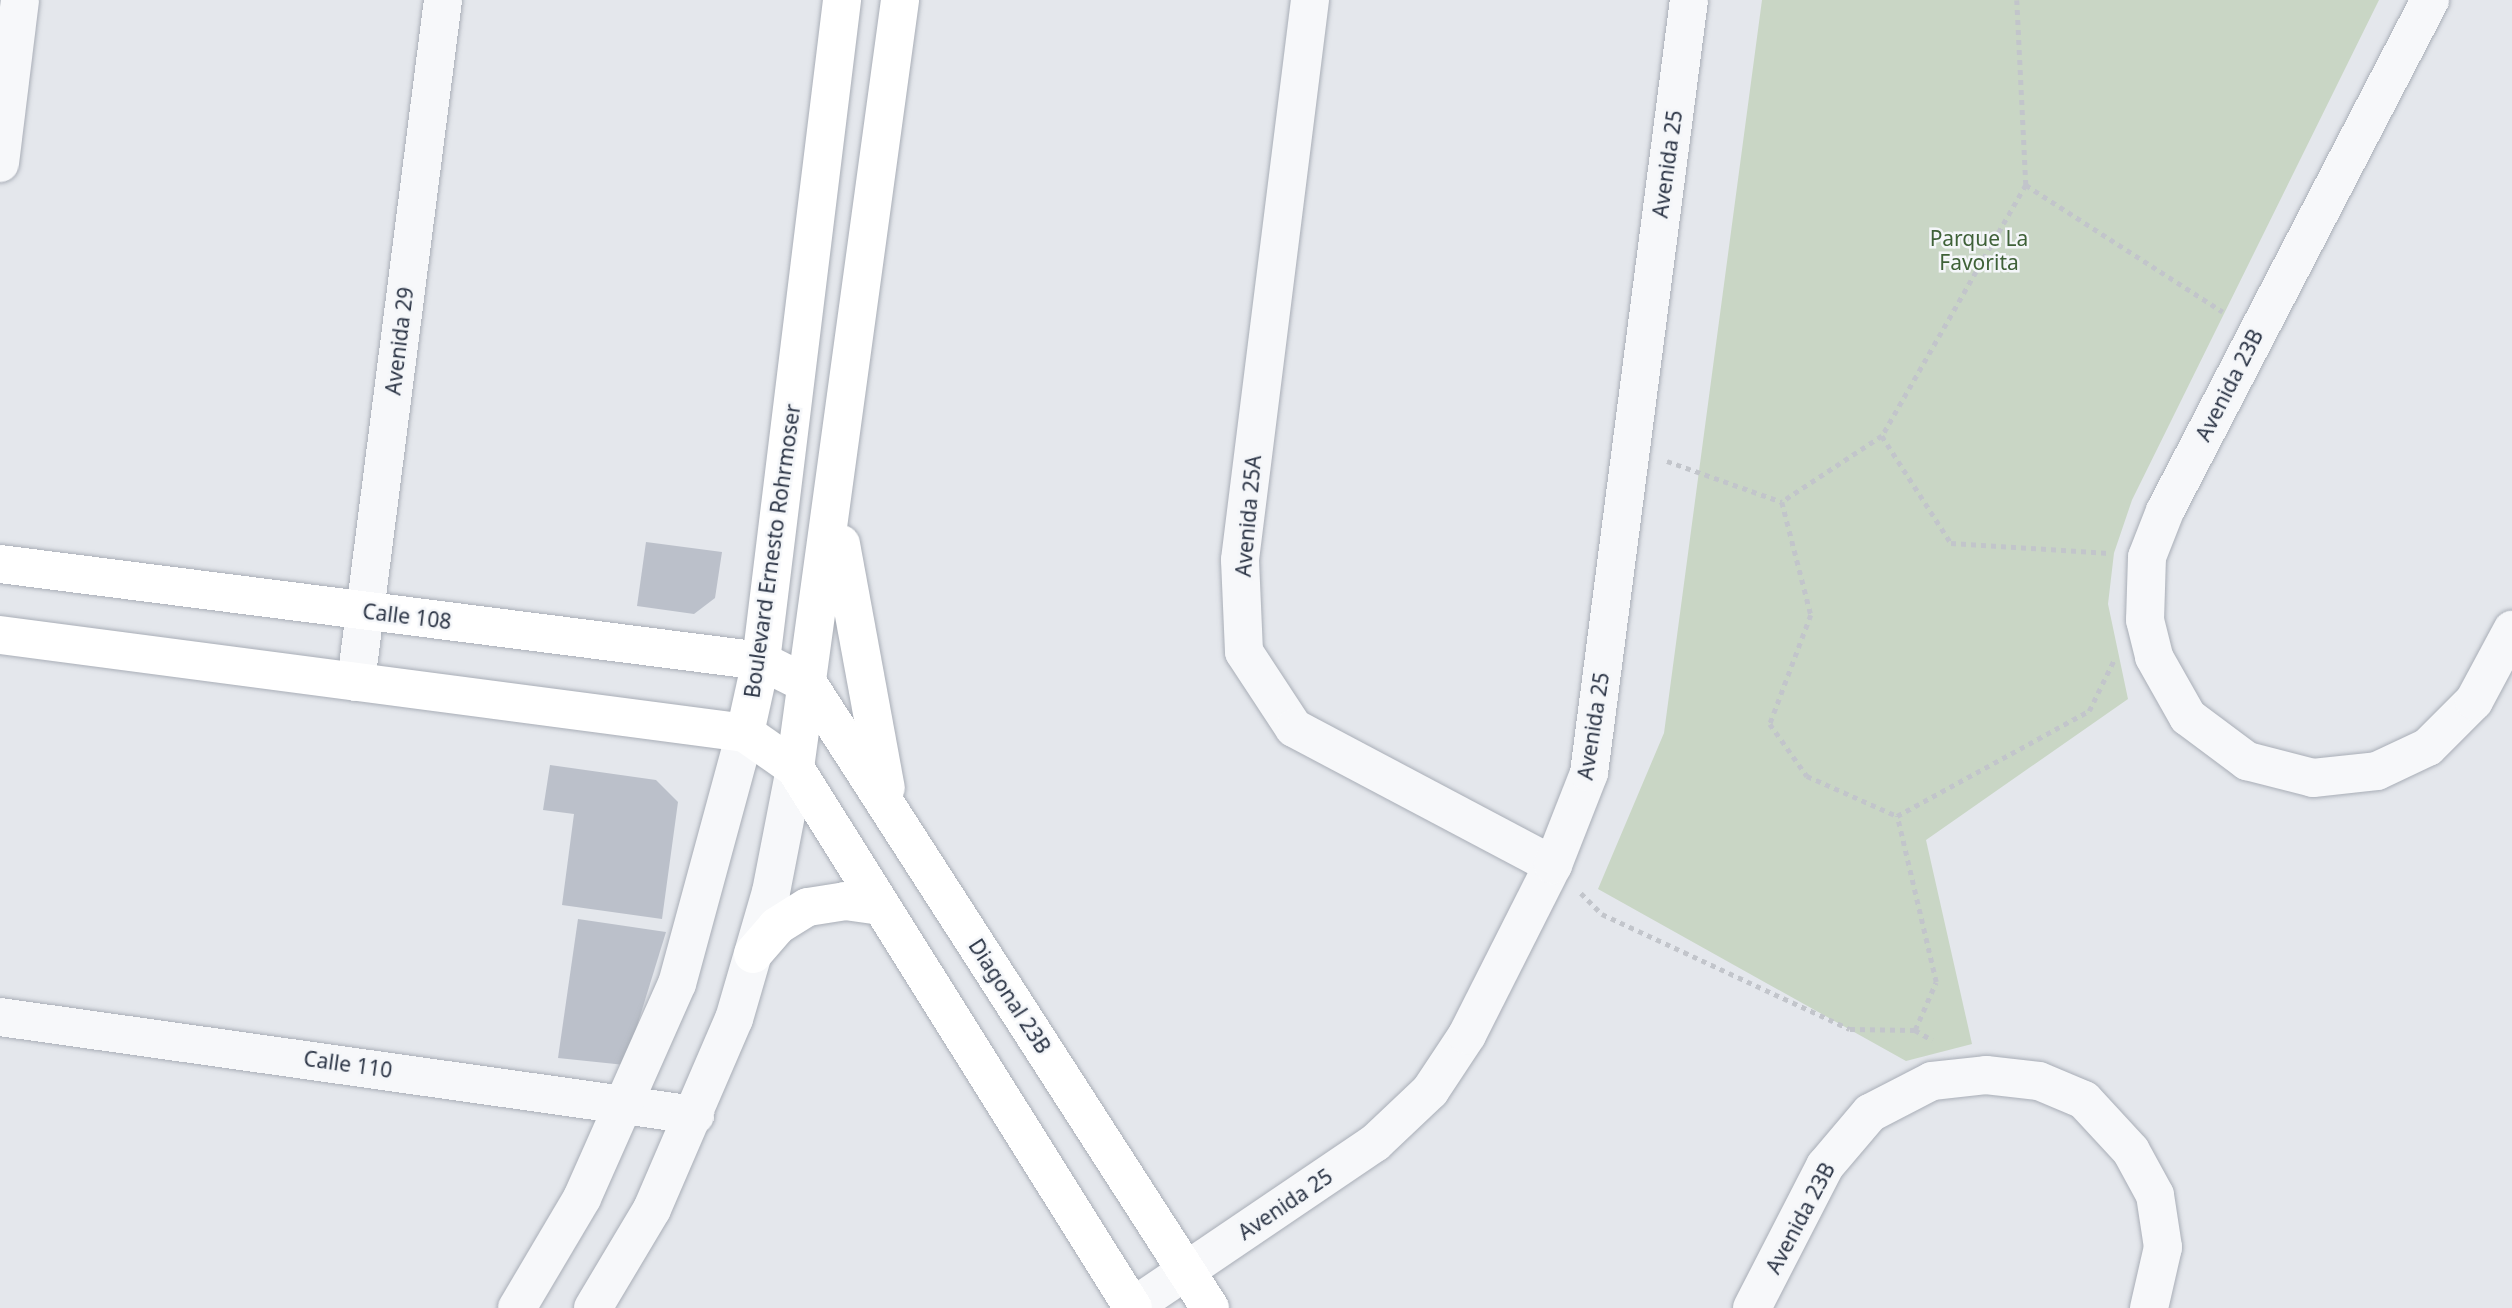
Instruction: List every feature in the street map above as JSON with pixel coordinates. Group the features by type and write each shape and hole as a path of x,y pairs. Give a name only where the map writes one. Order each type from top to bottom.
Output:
{"main road":[{"name":"Boulevard Ernesto Rohrmoser","path":"746,733 761,661 842,0"},
{"path":"795,768 809,685 900,0"},
{"path":"834,496 892,814"},
{"name":"Calle 108","path":"0,564 761,661 809,685"},
{"path":"0,635 746,733 795,768 1132,1308"},
{"name":"Diagonal 23B","path":"809,685 1210,1308"},
{"path":"753,954 777,926 808,907 845,901 881,906"}],"street":[{"path":"0,163 20,0"},
{"name":"Avenida 29","path":"356,682 443,0"},
{"name":"Avenida 25A","path":"1310,0 1240,559 1244,652 1294,728 1553,865"},
{"name":"Avenida 25","path":"1132,1308 1375,1143 1430,1091 1467,1035 1553,865 1589,773 1629,447 1689,0"},
{"name":"Avenida 23B","path":"2430,0 2165,511 2147,557 2145,620 2154,657 2188,717 2247,761 2313,778 2377,771 2428,747 2474,701 2512,630"},
{"name":"Boulevard Ernesto Rohrmoser","path":"517,1308 582,1198 628,1103 688,948 746,733"},
{"path":"593,1308 652,1209 695,1115 753,954 795,768"},
{"name":"Calle 110","path":"0,1017 628,1103 695,1115"},
{"name":"Avenida 23B","path":"1752,1308 1825,1166 1870,1113 1902,1092 1986,1075 2039,1081 2084,1100 2131,1151 2155,1195 2163,1247 2149,1308"}],"path":[{"path":"1782,502 1882,436 2026,184 2017,0"},
{"path":"2026,184 2256,334"},
{"path":"1882,436 1951,543 2147,557"},
{"path":"1629,447 1782,502"},
{"path":"1782,502 1811,615 1770,724 1807,776 1897,816"},
{"path":"1897,816 2089,711 2117,654 2145,620"},
{"path":"1553,865 1602,914 1850,1030 1915,1030 1936,982 1897,816"}],"green space":[{"name":"Parque La Favorita","path":"1762,0 2379,0 2132,500 2114,553 2108,604 2128,699 1926,840 1972,1044 1906,1061 1598,889 1664,733"}],"building":[{"path":"646,542 722,552 715,598 694,614 637,606"},
{"path":"550,765 656,780 678,802 662,919 562,905 574,814 543,810"},
{"path":"578,919 666,932 625,1065 558,1058"}]}
